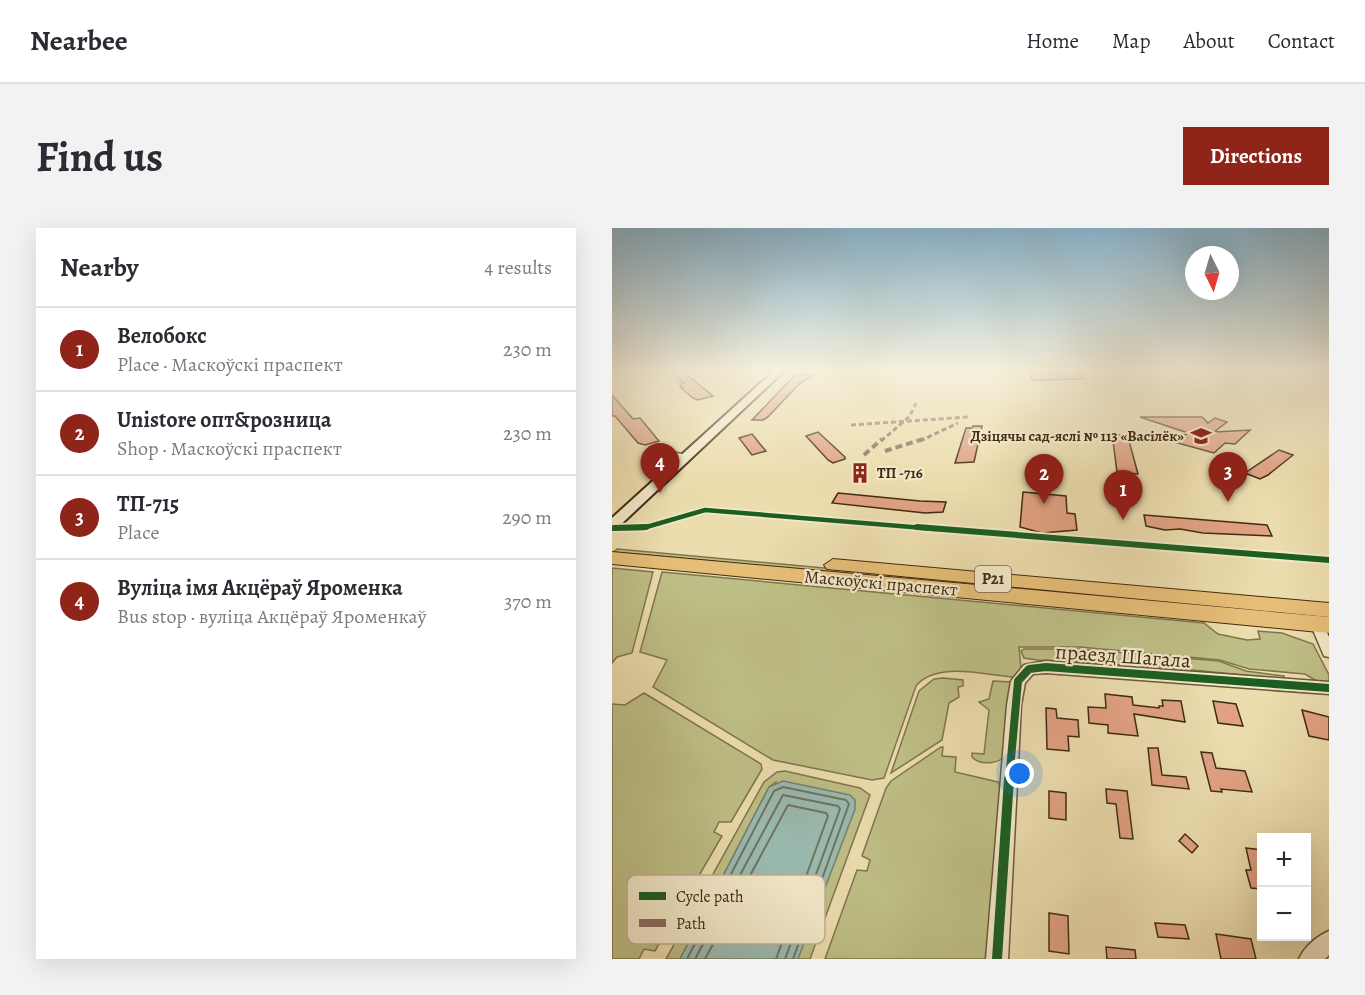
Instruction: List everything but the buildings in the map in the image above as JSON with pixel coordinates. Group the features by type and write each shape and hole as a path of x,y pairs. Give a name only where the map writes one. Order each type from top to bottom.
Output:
{"main road":[{"name":"Маскоўскі праспект","path":"612,545 1320,616"},
{"name":"Маскоўскі праспект","path":"612,558 1320,616"}],"street":[{"path":"612,512 681,456 738,405"},
{"path":"612,525 681,456"},
{"path":"1320,616 1329,652"},
{"name":"праезд Шагала","path":"998,959 1014,705 1018,681 1029,669 1046,667 1329,688"},
{"path":"1310,959 1329,941"}],"green space":[{"path":"617,549 1292,611 1297,614 1294,616 614,552"},
{"path":"612,568 653,572 632,653 617,657 612,663"},
{"path":"662,572 1204,623 1218,634 1247,640 1260,639 1258,631 1282,633 1313,644 1329,675 1329,682 1320,683 1305,674 1249,669 1220,660 1080,647 1019,647 1021,669 1013,677 962,671 948,672 925,678 916,686 884,778 872,780 773,760 653,687 667,660 640,652"},
{"path":"1024,649 1079,649 1219,661 1246,671 1284,676 1285,679 1161,667 1037,660 1024,658 1021,651"},
{"path":"934,679 963,680 963,686 958,687 959,697 949,703 942,740 891,773 919,691"},
{"path":"993,681 1012,682 1003,758 983,762 975,760 972,753 984,754 989,710 979,702 989,699"},
{"path":"644,693 761,764 762,769 731,822 719,822 714,832 722,836 699,875 627,875 627,944 659,944 655,951 644,949 639,959 612,959 612,704 625,705"},
{"path":"943,747 942,756 956,757 955,772 998,782 1002,790 987,959 825,959 857,870 867,871 870,860 862,856 886,788 891,781"},
{"path":"785,771 860,788 870,795 825,918 825,875 769,875 776,782 769,787 723,875 713,875 764,782 777,772"},
{"path":"674,944 688,944 680,959 666,959"},
{"path":"763,944 815,944 810,959 762,959"}],"water":[{"path":"783,781 850,795 855,800 855,809 825,888 825,875 723,875 769,787"},
{"path":"688,944 804,944 798,959 680,959"}],"marked path":[{"path":"864,455 910,416 915,405"},
{"path":"851,425 968,417"},
{"path":"885,451 914,444 958,423"}],"cycle path":[{"path":"614,528 643,528 705,510 1329,560"},
{"path":"997,959 1014,705 1018,681 1029,669 1046,667 1329,688"}],"place":[{"name":"Дзіцячы сад-яслі № 113 «Васілёк»","path":"1201,436"},
{"name":"ТП -716","path":"860,473"},
{"name":"Вуліца імя Акцёраў Яроменка","path":"660,493"},
{"name":"ТП-715","path":"1228,502"},
{"name":"Unistore опт&розница","path":"1044,504"},
{"name":"Велобокс","path":"1123,520"}]}
